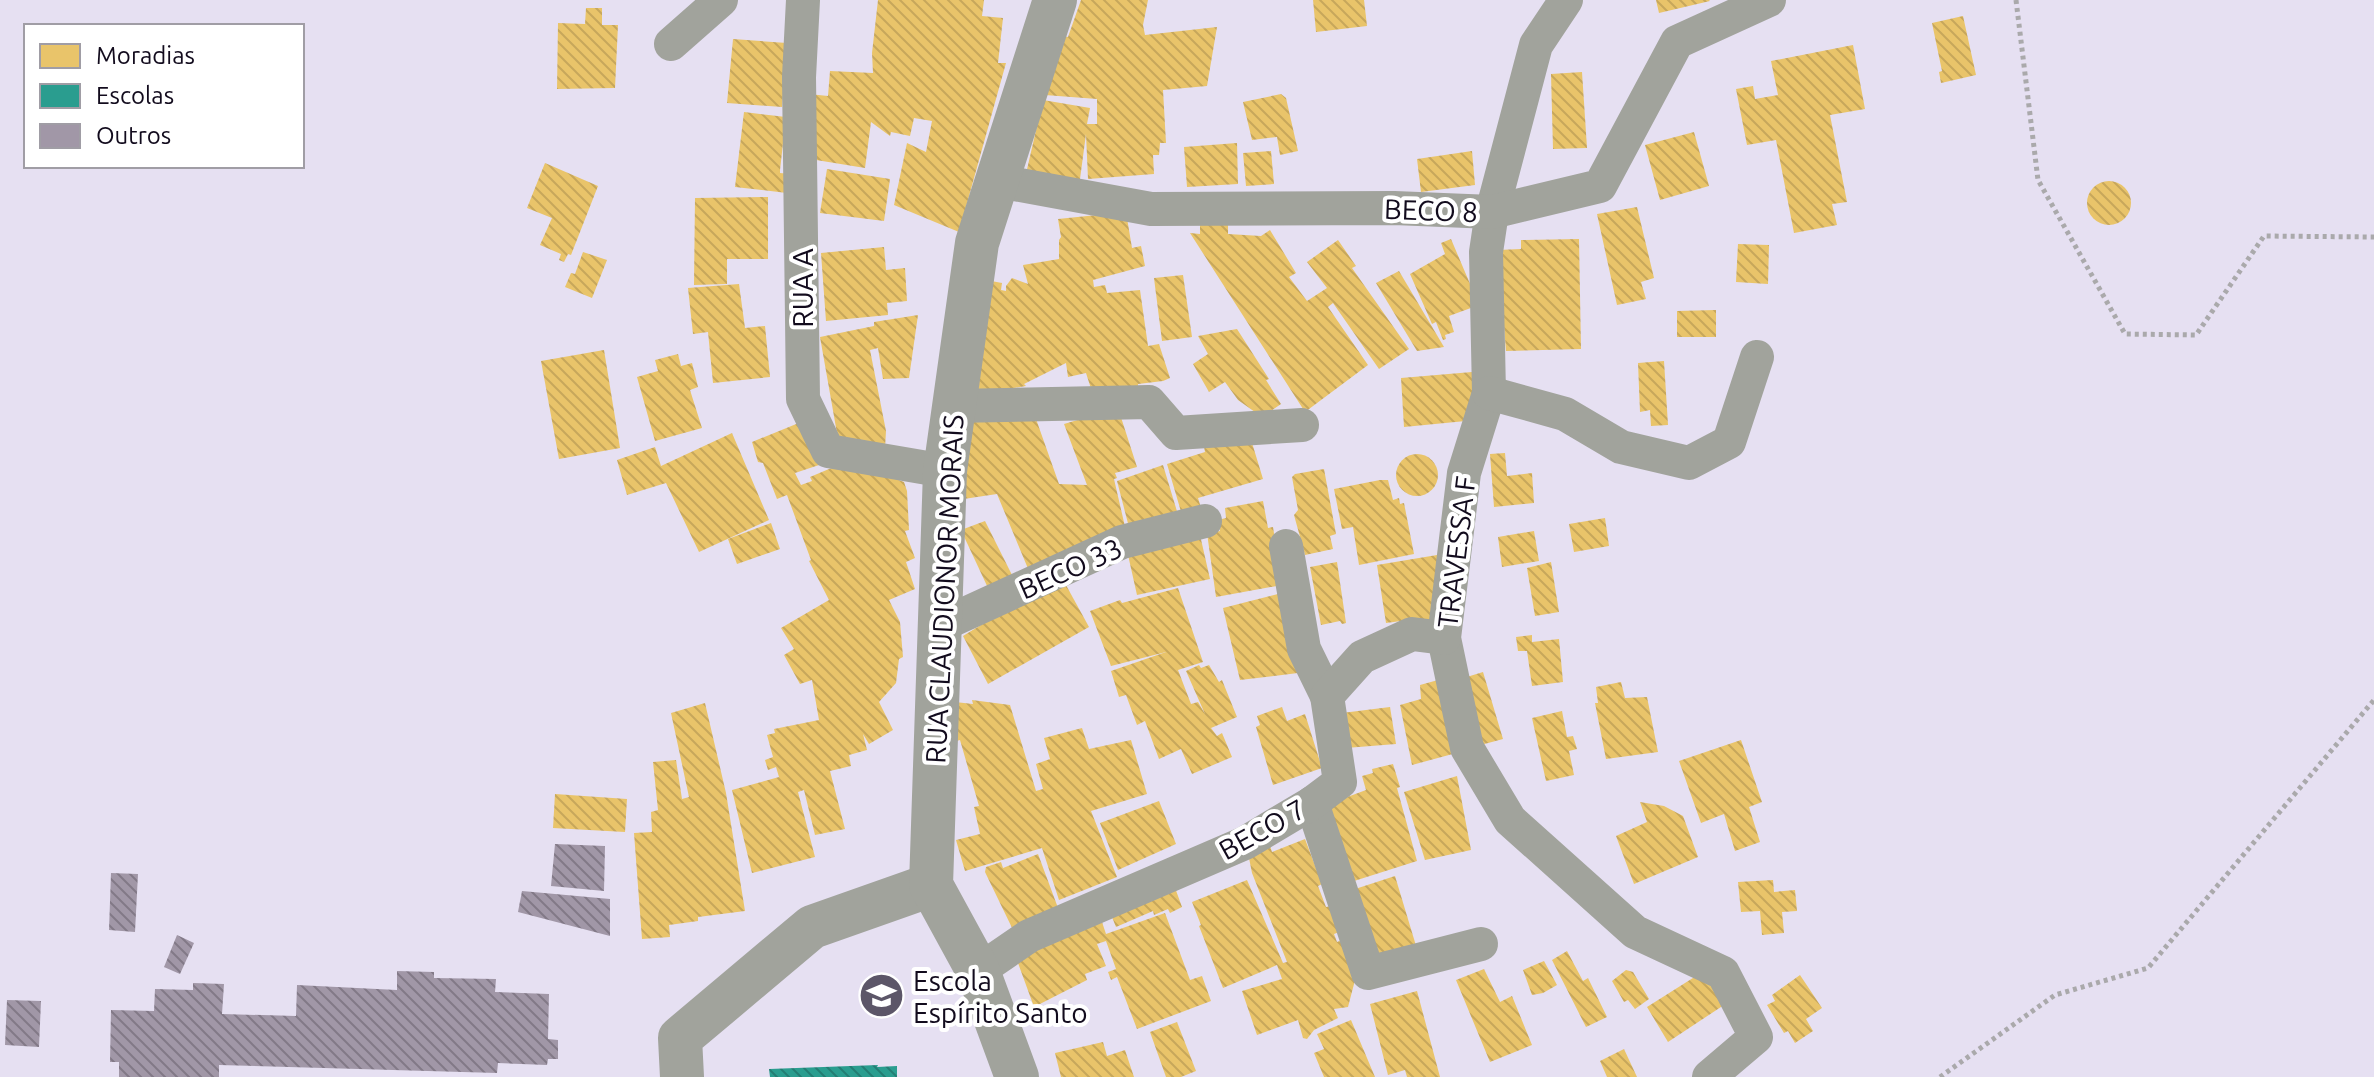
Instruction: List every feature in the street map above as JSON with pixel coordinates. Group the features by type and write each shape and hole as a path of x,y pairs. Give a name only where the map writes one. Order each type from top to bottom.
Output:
{"street":[{"name":"RUA CLAUDIONOR MORAIS","path":"931,885 945,471 954,406 977,243 1055,0"},
{"path":"682,1077 680,1038 812,927 931,885 978,971 1017,1077"}],"lane":[{"path":"671,44 721,0"},
{"name":"RUA A","path":"803,0 799,77 803,399 828,451 945,471"},
{"name":"TRAVESSA F","path":"1566,0 1536,45 1492,212 1486,252 1489,393 1464,473 1444,638 1467,748 1510,820 1635,932 1723,973 1756,1037 1709,1077"},
{"name":"BECO 8","path":"998,181 1151,209 1394,208 1492,212 1600,186 1677,42 1769,0"},
{"path":"1489,393 1565,414 1621,447 1689,463 1729,442 1757,357"},
{"path":"954,406 1149,402 1176,433 1302,425"},
{"name":"BECO 33","path":"939,626 1122,542 1205,521"},
{"path":"1286,546 1304,649 1327,696 1362,657 1412,634 1444,638"},
{"name":"BECO 7","path":"978,971 1029,936 1245,843 1312,803 1340,782 1327,696"},
{"path":"1312,803 1368,973 1481,944"}],"path":[{"path":"2016,0 2038,180 2125,334 2196,335 2264,236 2374,237"},
{"path":"1940,1077 2055,995 2148,968 2374,700"}],"building: Moradias":[{"path":"878,0 984,0 982,16 1003,18 998,63 1006,63 959,232 894,205 907,143 926,152 932,121 914,118 910,136 891,132 890,136 871,122 865,168 804,158 809,94 828,96 830,71 873,73"},
{"path":"1081,0 1148,0 1143,25 1145,35 1217,27 1207,86 1163,90 1166,143 1160,143 1159,155 1153,155 1154,174 1088,179 1086,134 1080,179 1025,178 1043,100 1090,108 1087,124 1097,124 1097,99 1045,95 1062,36 1068,37"},
{"path":"1313,0 1364,0 1367,26 1316,32"},
{"path":"1656,0 1709,0 1710,1 1659,13"},
{"path":"586,8 602,8 602,25 618,25 615,88 557,89 558,23 585,24"},
{"path":"1963,16 1976,75 1941,83 1939,72 1942,71 1932,23"},
{"path":"733,39 787,43 782,107 727,103"},
{"path":"1853,45 1865,109 1830,115 1847,202 1832,204 1837,225 1794,233 1776,140 1747,145 1736,89 1753,86 1755,99 1778,95 1771,61"},
{"path":"1582,72 1587,148 1553,149 1551,74"},
{"path":"1281,94 1286,98 1298,151 1280,155 1277,137 1252,140 1243,102"},
{"path":"744,112 786,117 780,173 790,174 787,193 735,187"},
{"path":"1694,132 1709,186 1660,200 1645,145"},
{"path":"1237,143 1238,184 1187,187 1184,147"},
{"path":"1271,151 1274,184 1246,186 1243,153"},
{"path":"1472,151 1475,185 1421,192 1417,159"},
{"path":"545,163 598,186 571,255 568,254 564,262 559,260 561,254 540,245 552,218 527,208"},
{"path":"827,169 890,179 884,221 820,213"},
{"path":"2109,181 2124,188 2131,203 2124,218 2109,225 2094,218 2087,203 2094,188"},
{"path":"768,197 768,259 727,259 727,284 694,285 695,198"},
{"path":"1637,207 1654,278 1641,282 1646,299 1617,305 1597,214"},
{"path":"1126,212 1132,248 1141,246 1145,266 1093,280 1094,287 1105,285 1107,293 1140,290 1148,346 1159,344 1170,378 1094,398 1086,373 1068,377 1066,363 1024,384 1026,386 973,395 986,280 1002,283 1001,290 1006,291 1012,278 1028,284 1023,265 1059,259 1061,237 1058,219"},
{"path":"1200,225 1228,225 1228,234 1261,236 1270,230 1296,273 1289,277 1307,301 1327,288 1307,262 1338,240 1356,266 1352,268 1409,349 1379,369 1333,303 1328,307 1368,365 1305,412 1190,233 1200,234"},
{"path":"1451,239 1479,305 1449,316 1454,332 1445,335 1446,339 1443,340 1436,322 1432,324 1410,274 1445,254 1441,243"},
{"path":"1579,239 1581,349 1506,351 1498,250 1521,249 1521,240"},
{"path":"1738,244 1769,245 1768,284 1736,282"},
{"path":"884,247 886,270 905,268 907,301 887,303 888,315 826,321 821,253"},
{"path":"583,252 607,260 592,298 565,287 571,273 575,274"},
{"path":"1399,271 1444,347 1417,351 1376,283"},
{"path":"1183,275 1192,337 1162,341 1154,278"},
{"path":"739,284 745,328 765,326 770,377 713,383 708,332 693,334 688,288"},
{"path":"1716,310 1716,337 1677,337 1677,311"},
{"path":"918,315 909,378 883,379 878,348 870,350 886,431 885,448 838,439 820,337 874,326 874,322"},
{"path":"1237,329 1281,404 1262,417 1238,400 1225,382 1209,392 1193,364 1208,354 1198,336"},
{"path":"604,350 620,448 559,459 541,361"},
{"path":"678,354 681,366 692,363 698,387 690,390 702,428 655,441 637,377 658,371 655,360"},
{"path":"1664,361 1668,425 1651,426 1650,410 1640,412 1638,363"},
{"path":"1472,372 1476,420 1404,427 1401,378"},
{"path":"1118,408 1137,467 1115,473 1126,531 1029,571 997,494 957,500 961,419 1036,419 1059,484 1087,485 1064,424"},
{"path":"806,420 825,463 795,473 801,485 812,481 810,477 848,461 904,482 909,530 905,531 915,558 906,562 915,589 889,600 900,622 903,657 899,659 896,683 879,702 893,730 869,744 863,734 867,750 849,755 851,766 830,771 845,829 815,835 804,790 798,792 815,857 752,873 732,790 779,777 776,767 768,770 765,760 773,757 767,735 775,733 774,729 819,720 812,680 800,684 784,655 794,649 781,628 829,600 809,561 787,495 777,499 763,463 758,462 752,442"},
{"path":"732,433 769,520 699,552 666,483 627,495 617,460 655,447 661,466"},
{"path":"1249,433 1263,479 1198,498 1202,511 1182,515 1167,464 1205,452 1204,447"},
{"path":"1505,453 1507,476 1532,473 1534,503 1494,507 1490,454"},
{"path":"1417,454 1432,460 1438,475 1432,490 1417,496 1402,490 1396,475 1402,460"},
{"path":"1163,465 1179,518 1131,535 1117,481"},
{"path":"1324,469 1336,534 1330,536 1333,549 1305,555 1294,515 1298,510 1292,477"},
{"path":"1388,480 1393,500 1399,498 1400,504 1404,503 1414,554 1359,565 1353,527 1342,529 1334,489"},
{"path":"1263,501 1268,528 1273,527 1282,585 1216,597 1207,533 1220,531 1218,520 1226,518 1225,508"},
{"path":"1605,518 1609,546 1574,552 1569,524"},
{"path":"985,521 1013,577 988,588 961,530"},
{"path":"771,523 780,549 737,564 728,539"},
{"path":"1534,531 1539,561 1502,567 1498,537"},
{"path":"1200,535 1210,579 1137,595 1126,546"},
{"path":"1437,555 1443,618 1386,623 1377,565"},
{"path":"1337,562 1346,623 1340,621 1321,625 1310,567"},
{"path":"1551,562 1559,612 1535,616 1527,568"},
{"path":"1061,576 1089,627 988,684 963,636"},
{"path":"1178,588 1203,662 1178,670 1191,704 1198,702 1205,714 1186,671 1199,665 1201,668 1209,665 1219,682 1222,680 1237,717 1211,728 1217,736 1222,733 1232,757 1192,774 1181,749 1159,759 1145,721 1137,725 1126,695 1119,697 1111,671 1166,652 1111,666 1090,611 1120,600 1122,603"},
{"path":"1278,594 1298,673 1240,680 1223,608"},
{"path":"1532,635 1532,642 1559,639 1563,682 1532,686 1527,651 1518,651 1516,637"},
{"path":"1483,672 1503,739 1477,746 1457,680"},
{"path":"1438,680 1460,752 1412,765 1400,705 1421,699 1420,685"},
{"path":"1621,682 1625,698 1647,697 1658,752 1606,759 1595,703 1598,703 1596,687"},
{"path":"972,700 1010,705 1036,791 1043,789 1036,764 1050,759 1044,738 1082,728 1089,749 1131,740 1147,794 1091,811 1117,877 1059,900 1042,848 965,871 956,840 980,834 974,807 979,806 960,740 949,743 955,702 973,704"},
{"path":"705,703 726,793 745,911 698,917 698,921 669,925 670,937 642,939 634,833 652,832 651,812 658,810 653,762 676,760 682,799 689,797 671,713"},
{"path":"1282,707 1287,721 1305,714 1322,768 1273,785 1256,727 1260,725 1257,716"},
{"path":"1390,707 1396,744 1346,748 1342,713"},
{"path":"1562,711 1567,737 1573,736 1577,749 1569,751 1574,775 1546,781 1532,718"},
{"path":"1741,740 1762,802 1749,807 1760,842 1735,851 1724,814 1701,823 1679,761"},
{"path":"1393,764 1417,861 1351,882 1326,805 1366,790 1362,776 1373,773 1372,769"},
{"path":"1457,776 1471,850 1425,860 1404,792"},
{"path":"555,794 627,799 625,832 553,828"},
{"path":"1159,801 1176,844 1118,870 1100,823"},
{"path":"1640,802 1664,806 1683,816 1698,857 1634,884 1616,836 1647,822"},
{"path":"1305,839 1322,884 1318,886 1326,907 1331,906 1342,931 1334,934 1337,942 1352,936 1360,961 1348,1007 1334,1009 1338,1018 1314,1030 1307,1039 1303,1038 1298,1020 1257,1035 1242,991 1282,979 1277,965 1223,988 1192,902 1247,880 1283,963 1287,962 1252,873 1248,853 1269,843 1272,852"},
{"path":"1038,854 1061,916 1015,934 985,872 986,867 1001,862 1003,868"},
{"path":"1395,876 1417,949 1372,964 1349,891"},
{"path":"1773,880 1774,892 1795,890 1797,911 1782,912 1784,933 1762,935 1760,911 1741,912 1738,882"},
{"path":"1174,885 1182,907 1170,913 1168,909 1154,915 1153,911 1116,927 1110,912"},
{"path":"1165,913 1190,980 1202,976 1211,1001 1137,1029 1117,977 1111,980 1108,972 1116,969 1106,941 1097,944 1106,966 1085,974 1087,980 1034,1007 1014,952 1100,916 1106,934"},
{"path":"1567,951 1583,981 1588,978 1607,1017 1586,1027 1552,960"},
{"path":"1544,961 1557,985 1532,995 1523,970"},
{"path":"1484,969 1500,1002 1512,996 1532,1045 1490,1062 1456,980"},
{"path":"1626,970 1633,972 1649,999 1635,1009 1628,1000 1624,1002 1612,981"},
{"path":"1704,971 1724,1005 1668,1042 1647,1007"},
{"path":"1800,975 1822,1008 1806,1019 1813,1031 1795,1043 1788,1031 1784,1033 1767,1005 1775,1001 1772,995"},
{"path":"1417,991 1440,1077 1407,1077 1405,1070 1388,1075 1370,1004"},
{"path":"1351,1020 1375,1077 1324,1077 1314,1053 1324,1049 1317,1034"},
{"path":"1177,1022 1196,1071 1181,1077 1166,1077 1150,1032"},
{"path":"1103,1042 1107,1056 1125,1050 1134,1077 1061,1077 1055,1053"},
{"path":"1624,1049 1637,1077 1607,1077 1600,1061"}],"building: Escolas":[{"path":"897,1066 897,1077 770,1077 769,1069"}],"building: Outros":[{"path":"555,844 605,846 604,891 551,886"},
{"path":"111,873 138,874 135,932 109,930"},
{"path":"522,891 610,899 610,936 518,912"},
{"path":"177,935 194,943 180,974 164,967"},
{"path":"397,971 434,972 434,978 496,979 495,992 549,994 548,1039 558,1040 558,1059 548,1059 547,1065 498,1063 497,1073 219,1065 219,1077 119,1077 119,1062 110,1062 111,1010 154,1011 155,989 193,990 193,983 224,984 222,1014 296,1016 297,985 397,990"},
{"path":"7,1000 41,1001 39,1047 5,1045"}],"place":[{"name":"Escola Espírito Santo","path":"882,996"}]}
